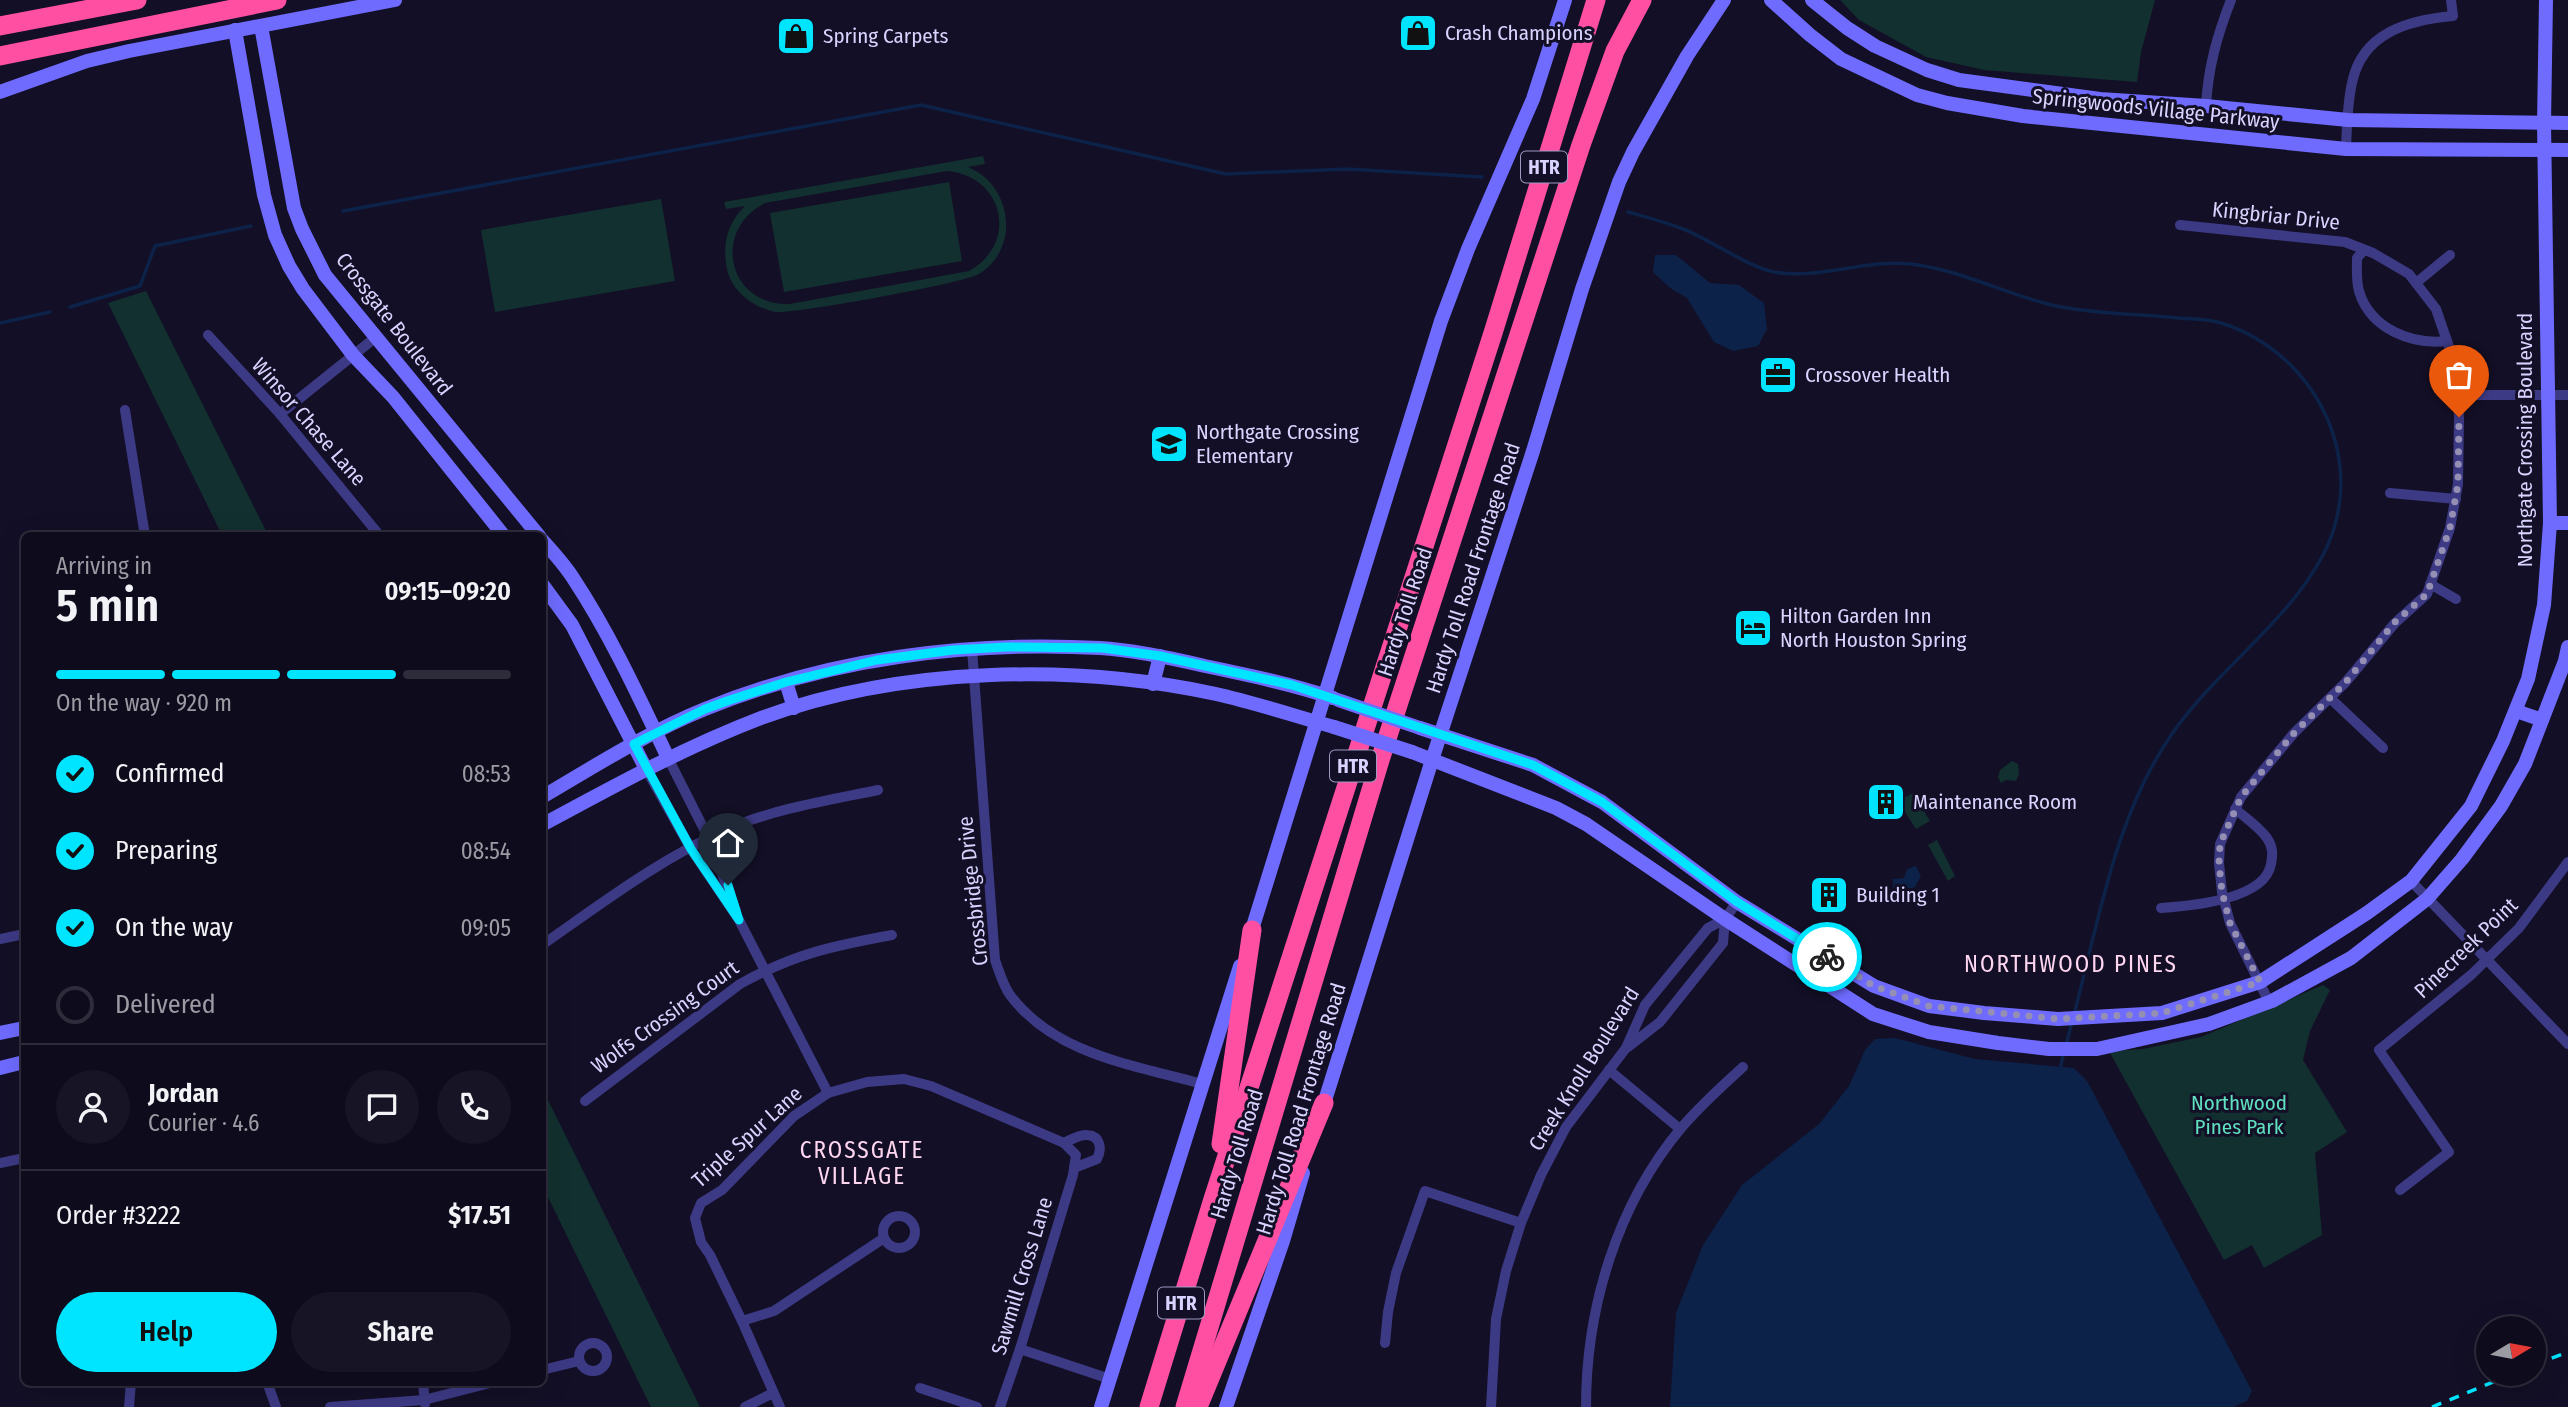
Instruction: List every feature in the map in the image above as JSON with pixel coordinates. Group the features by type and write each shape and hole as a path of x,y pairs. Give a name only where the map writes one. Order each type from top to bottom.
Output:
{"highway":[{"path":"0,26 137,0"},
{"path":"0,47 278,0"},
{"path":"0,55 278,0"},
{"name":"Hardy Toll Road","path":"1149,1407 1213,1199 1493,333 1595,0"},
{"name":"Hardy Toll Road","path":"1185,1407 1380,760 1581,145 1615,51 1642,0"},
{"path":"1213,1199 1252,930"},
{"path":"1198,1407 1324,1103"}],"street":[{"path":"0,92 86,61 395,0"},
{"path":"1101,1407 1316,722 1331,698 1441,321 1468,249 1533,99 1565,0"},
{"name":"Hardy Toll Road Frontage Road","path":"1226,1407 1283,1241 1432,760 1533,451 1582,289 1619,182 1687,56 1724,0"},
{"name":"Springwoods Village Parkway","path":"1771,0 1841,59 1917,95 1947,103 2023,116 2346,149 2568,150"},
{"name":"Springwoods Village Parkway","path":"1812,0 1875,46 1927,70 1959,80 2100,99 2348,120 2568,123"},
{"path":"2206,106 2210,62 2231,0"},
{"path":"2346,149 2352,81 2362,57 2377,40 2398,27 2422,18 2453,16 2451,0"},
{"name":"Northgate Crossing Boulevard","path":"546,795 634,744 705,709 786,682 877,660 972,649 1103,648 1160,656 1268,679 1533,765 1602,802 1737,902 1874,986 1929,1006 2058,1019 2162,1013 2260,982 2367,913 2411,881 2471,806 2503,741 2528,679 2544,605 2550,523 2544,123 2546,0"},
{"name":"Crossgate Boulevard","path":"261,26 293,199 302,229 325,275 536,532"},
{"path":"235,30 264,195 275,235 303,289 353,355 393,397 501,532"},
{"path":"1917,95 1927,70"},
{"path":"2098,124 2100,99"},
{"name":"Kingbriar Drive","path":"2180,225 2345,242 2364,250 2409,274 2436,309 2456,367 2456,499 2450,528 2427,594 2395,622 2330,698 2294,733 2241,797 2220,844 2219,863 2230,923 2269,1002"},
{"path":"2364,250 2357,258 2359,291 2367,307 2381,324 2403,337 2428,343 2447,341"},
{"path":"2416,283 2450,255"},
{"name":"Winsor Chase Lane","path":"208,335 280,414 377,532"},
{"path":"280,414 376,337"},
{"path":"2458,395 2568,395"},
{"path":"125,410 144,532"},
{"path":"458,479 480,464"},
{"path":"2390,493 2456,499"},
{"path":"2550,523 2568,523"},
{"path":"546,545 572,576 628,673 709,839 739,920"},
{"path":"2430,584 2456,599"},
{"path":"546,589 560,606 691,849 739,920 828,1093"},
{"path":"560,606 580,591"},
{"path":"546,823 646,769 715,736 794,708 837,697 906,683 974,675 1079,675 1153,684 1216,694 1334,727 1412,752 1556,808 1586,824 1725,919 1873,1014 1929,1032 2049,1049 2097,1049 2231,1017 2269,1002 2351,958 2427,898 2462,859 2501,806 2525,764 2568,647"},
{"name":"Crossbridge Drive","path":"972,649 995,960 1009,993 1059,1039 1086,1052 1202,1084"},
{"path":"1153,684 1160,656"},
{"path":"786,682 794,708"},
{"path":"2330,698 2384,748"},
{"path":"2516,711 2542,720"},
{"path":"546,942 631,883 729,829 802,806 878,790"},
{"path":"1586,824 1602,802"},
{"path":"2161,908 2224,900 2259,883 2270,871 2274,851 2267,837 2235,809"},
{"name":"Pinecreek Point","path":"2400,1190 2449,1152 2379,1050 2487,960 2519,928 2568,862"},
{"path":"2411,881 2568,1044"},
{"name":"Creek Knoll Boulevard","path":"1491,1407 1496,1320 1506,1271 1521,1223 1541,1175 1566,1127 1626,1048 1645,1005 1708,928 1725,919 1737,902"},
{"path":"1626,1048 1660,1022 1723,943 1725,919"},
{"path":"0,939 21,935"},
{"name":"Wolfs Crossing Court","path":"584,1101 740,984 765,970 790,958 829,947 892,935"},
{"path":"0,1033 21,1029"},
{"path":"0,1068 21,1063"},
{"path":"1586,1407 1593,1323 1603,1279 1620,1232 1641,1190 1680,1129 1743,1067"},
{"path":"1609,1070 1680,1129"},
{"name":"Triple Spur Lane","path":"742,1321 701,1242 695,1217 701,1203 722,1190 794,1116 828,1093 867,1082 904,1079 931,1086 1063,1143 1076,1155"},
{"path":"1063,1143 1086,1135 1093,1136 1098,1142 1100,1150 1097,1159 1074,1168"},
{"name":"Sawmill Cross Lane","path":"1000,1407 1020,1349 1076,1155"},
{"path":"0,1163 21,1159"},
{"path":"1385,1343 1396,1273 1425,1191 1521,1223"},
{"path":"780,1407 742,1321 774,1311 884,1238"},
{"path":"1020,1349 1110,1379"},
{"path":"546,1369 579,1361"},
{"path":"129,1407 131,1386"},
{"path":"268,1386 276,1407"},
{"path":"423,1386 424,1404"},
{"path":"330,1407 424,1404 481,1386"},
{"path":"920,1388 977,1407"},
{"path":"745,1407 773,1394"}],"green space":[{"path":"1840,0 2155,0 2141,52 2137,82 1984,70 1926,57 1859,20"},
{"path":"983,156 985,164 968,167 983,176 994,188 1002,202 1006,233 1001,249 992,263 979,274 913,291 776,312 745,298 730,277 726,260 727,235 745,206 726,209 724,202","holes":["947,171 966,176 982,185 992,197 998,212 999,228 995,244 985,259 969,271 790,304 769,301 752,293 741,280 734,265 733,248 737,231 748,215 765,203"]},
{"path":"949,182 962,261 784,292 770,213"},
{"path":"661,199 675,281 495,312 481,230"},
{"path":"146,291 266,532 221,532 108,303"},
{"path":"2012,761 2018,764 2019,774 2016,781 2006,780 2001,783 1998,777 2000,770"},
{"path":"1913,793 1930,821 1916,829 1898,801"},
{"path":"1937,840 1955,876 1948,881 1928,845"},
{"name":"Northwood Pines Park","path":"2323,985 2330,990 2310,1031 2303,1060 2347,1132 2315,1153 2322,1235 2264,1268 2252,1245 2224,1260 2109,1051 2143,1049 2201,1037"},
{"path":"546,1096 700,1407 651,1407 546,1193"}],"water":[{"path":"1655,255 1676,255 1710,283 1739,285 1764,303 1767,329 1758,346 1733,351 1714,342 1687,298 1670,288 1653,272"},
{"path":"1916,866 1921,876 1915,887 1898,893 1893,890 1893,879 1904,878 1907,869"},
{"path":"1895,1038 1975,1059 2074,1068 2087,1081 2252,1391 2247,1401 2233,1407 1670,1407 1676,1313 1703,1245 1742,1185 1819,1124 1849,1086 1865,1050 1875,1039"}],"waterway":[{"path":"343,211 921,105 1226,174 1348,169 1482,177"},
{"path":"1628,212 1683,229 1752,264 1774,272 1791,274 1877,264 1911,264 1966,277 2056,306 2221,323 2255,338 2284,359 2308,385 2326,416 2337,449 2341,484 2336,520 2323,555 2291,602 2192,708 2154,763 2123,831 2101,904 2074,1015"},
{"path":"70,307 140,286 155,246 251,226"},
{"path":"0,323 50,312"},
{"path":"2066,1045 2072,1022"},
{"path":"2060,1069 2064,1052"}],"railway":[{"path":"2546,1360 2568,1352"},
{"path":"2432,1407 2484,1386"}],"way so far":[{"path":"1827,957 1874,986 1929,1006 2058,1019 2162,1013 2260,982 2230,923 2222,892 2220,844 2241,797 2294,733 2345,683 2395,622 2427,594 2450,528 2458,484 2459,417"}],"place":[{"name":"Crash Champions","path":"1418,33"},
{"name":"Spring Carpets","path":"796,36"},
{"name":"Crossover Health","path":"1778,375"},
{"name":"Northgate Crossing Elementary","path":"1169,444"},
{"name":"Hilton Garden Inn North Houston Spring","path":"1753,628"},
{"name":"Maintenance Room","path":"1886,802"},
{"name":"Building 1","path":"1829,895"}],"district":[{"name":"NORTHWOOD PINES","path":"2071,964"},
{"name":"CROSSGATE VILLAGE","path":"862,1163"}],"route":[{"path":"728,885 739,920 691,849 634,744 705,709 841,667 953,650 1006,647 1103,648 1160,656 1292,685 1533,765 1602,802 1737,902 1827,957"}]}
